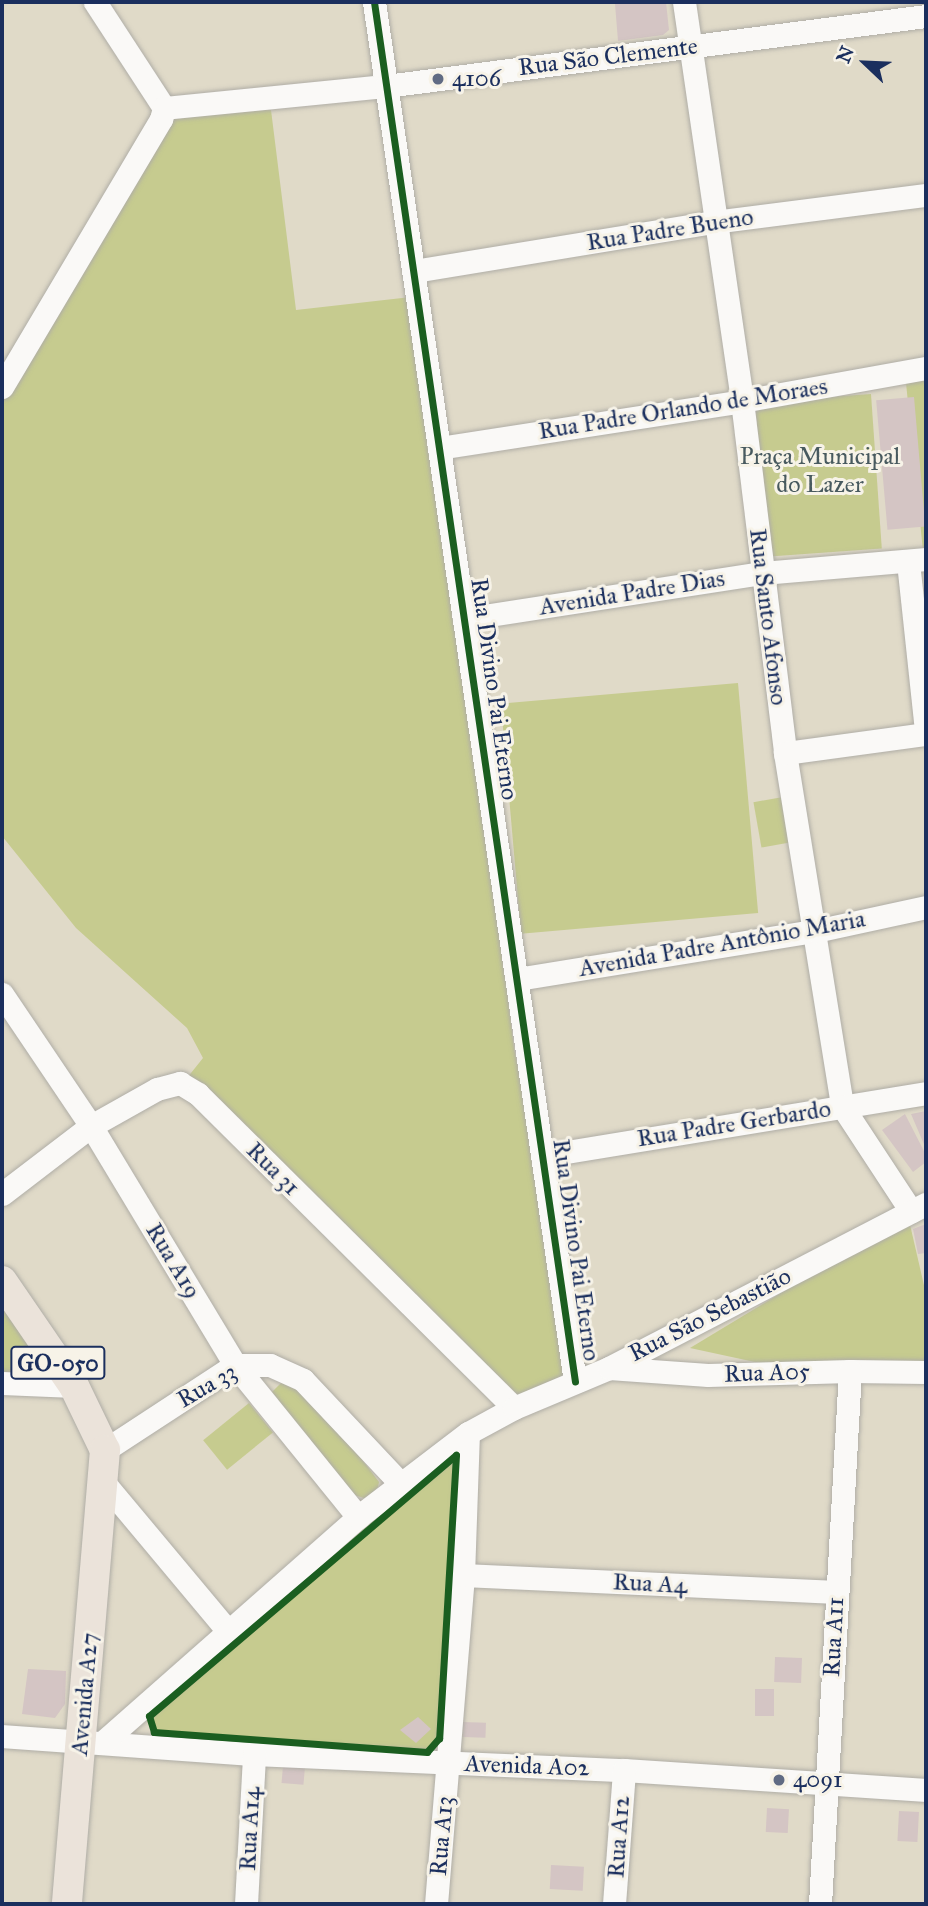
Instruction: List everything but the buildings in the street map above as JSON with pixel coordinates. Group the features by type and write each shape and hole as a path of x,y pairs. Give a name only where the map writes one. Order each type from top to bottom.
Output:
{"main road":[{"name":"Avenida A27","path":"2,1281 74,1386 106,1450 92,1742 66,1904"}],"street":[{"path":"2,387 161,118 164,108 95,2"},
{"name":"Rua Divino Pai Eterno","path":"374,2 575,1381"},
{"name":"Rua Santo Afonso","path":"684,2 741,401 785,753 842,1106 919,1207"},
{"name":"Rua São Clemente","path":"164,108 386,86 926,16"},
{"name":"Rua Padre Bueno","path":"414,271 714,222 926,195"},
{"name":"Rua Padre Orlando de Moraes","path":"439,448 741,401 926,368"},
{"path":"785,753 926,732 917,560"},
{"name":"Avenida Padre Dias","path":"464,619 762,573 917,560"},
{"name":"Avenida Padre Antônio Maria","path":"517,979 815,931 926,906"},
{"name":"Rua A19","path":"2,995 91,1126 236,1364 359,1517"},
{"name":"Rua 31","path":"2,1194 91,1126 170,1084 180,1083 189,1087 514,1408"},
{"name":"Rua Padre Gerbardo","path":"542,1156 926,1093"},
{"name":"Rua São Sebastião","path":"92,1742 228,1631 400,1483 468,1433 514,1408 608,1368 919,1207"},
{"name":"Rua 33","path":"106,1450 236,1364 270,1365 303,1380 400,1483"},
{"name":"Rua A05","path":"608,1368 708,1375 926,1372"},
{"name":"Rua A11","path":"820,1904 850,1371"},
{"path":"2,1383 74,1386"},
{"name":"Rua A13","path":"436,1904 463,1575 468,1433"},
{"path":"105,1484 228,1631"},
{"name":"Rua A4","path":"463,1575 837,1592"},
{"name":"Avenida A02","path":"2,1736 254,1754 624,1770 926,1790"},
{"name":"Rua A14","path":"246,1904 254,1754"},
{"name":"Rua A12","path":"614,1904 624,1770"}],"green space":[{"path":"271,110 296,310 411,297 461,620 514,1048 535,1154 568,1375 518,1400 187,1078 203,1058 187,1028 76,928 2,836 2,402 169,112"},
{"path":"926,379 926,551 923,551 906,383"},
{"name":"Praça Municipal do Lazer","path":"871,394 882,549 766,557 755,402"},
{"path":"738,683 758,913 521,934 501,704"},
{"path":"783,797 791,842 761,848 753,802"},
{"path":"908,1216 926,1294 926,1366 792,1370 690,1348"},
{"path":"2,1289 56,1375 2,1373"},
{"path":"281,1383 287,1383 319,1402 379,1482 367,1499 351,1494 272,1392"},
{"path":"249,1403 273,1433 227,1470 203,1440"},
{"path":"461,1444 442,1738 429,1754 153,1735 145,1716"}],"cycle path":[{"path":"374,2 575,1381"},
{"path":"456,1455 439,1738 427,1752 154,1732 149,1716 456,1455"}],"place":[{"name":"4106","path":"438,79"},
{"name":"4091","path":"779,1780"}]}
